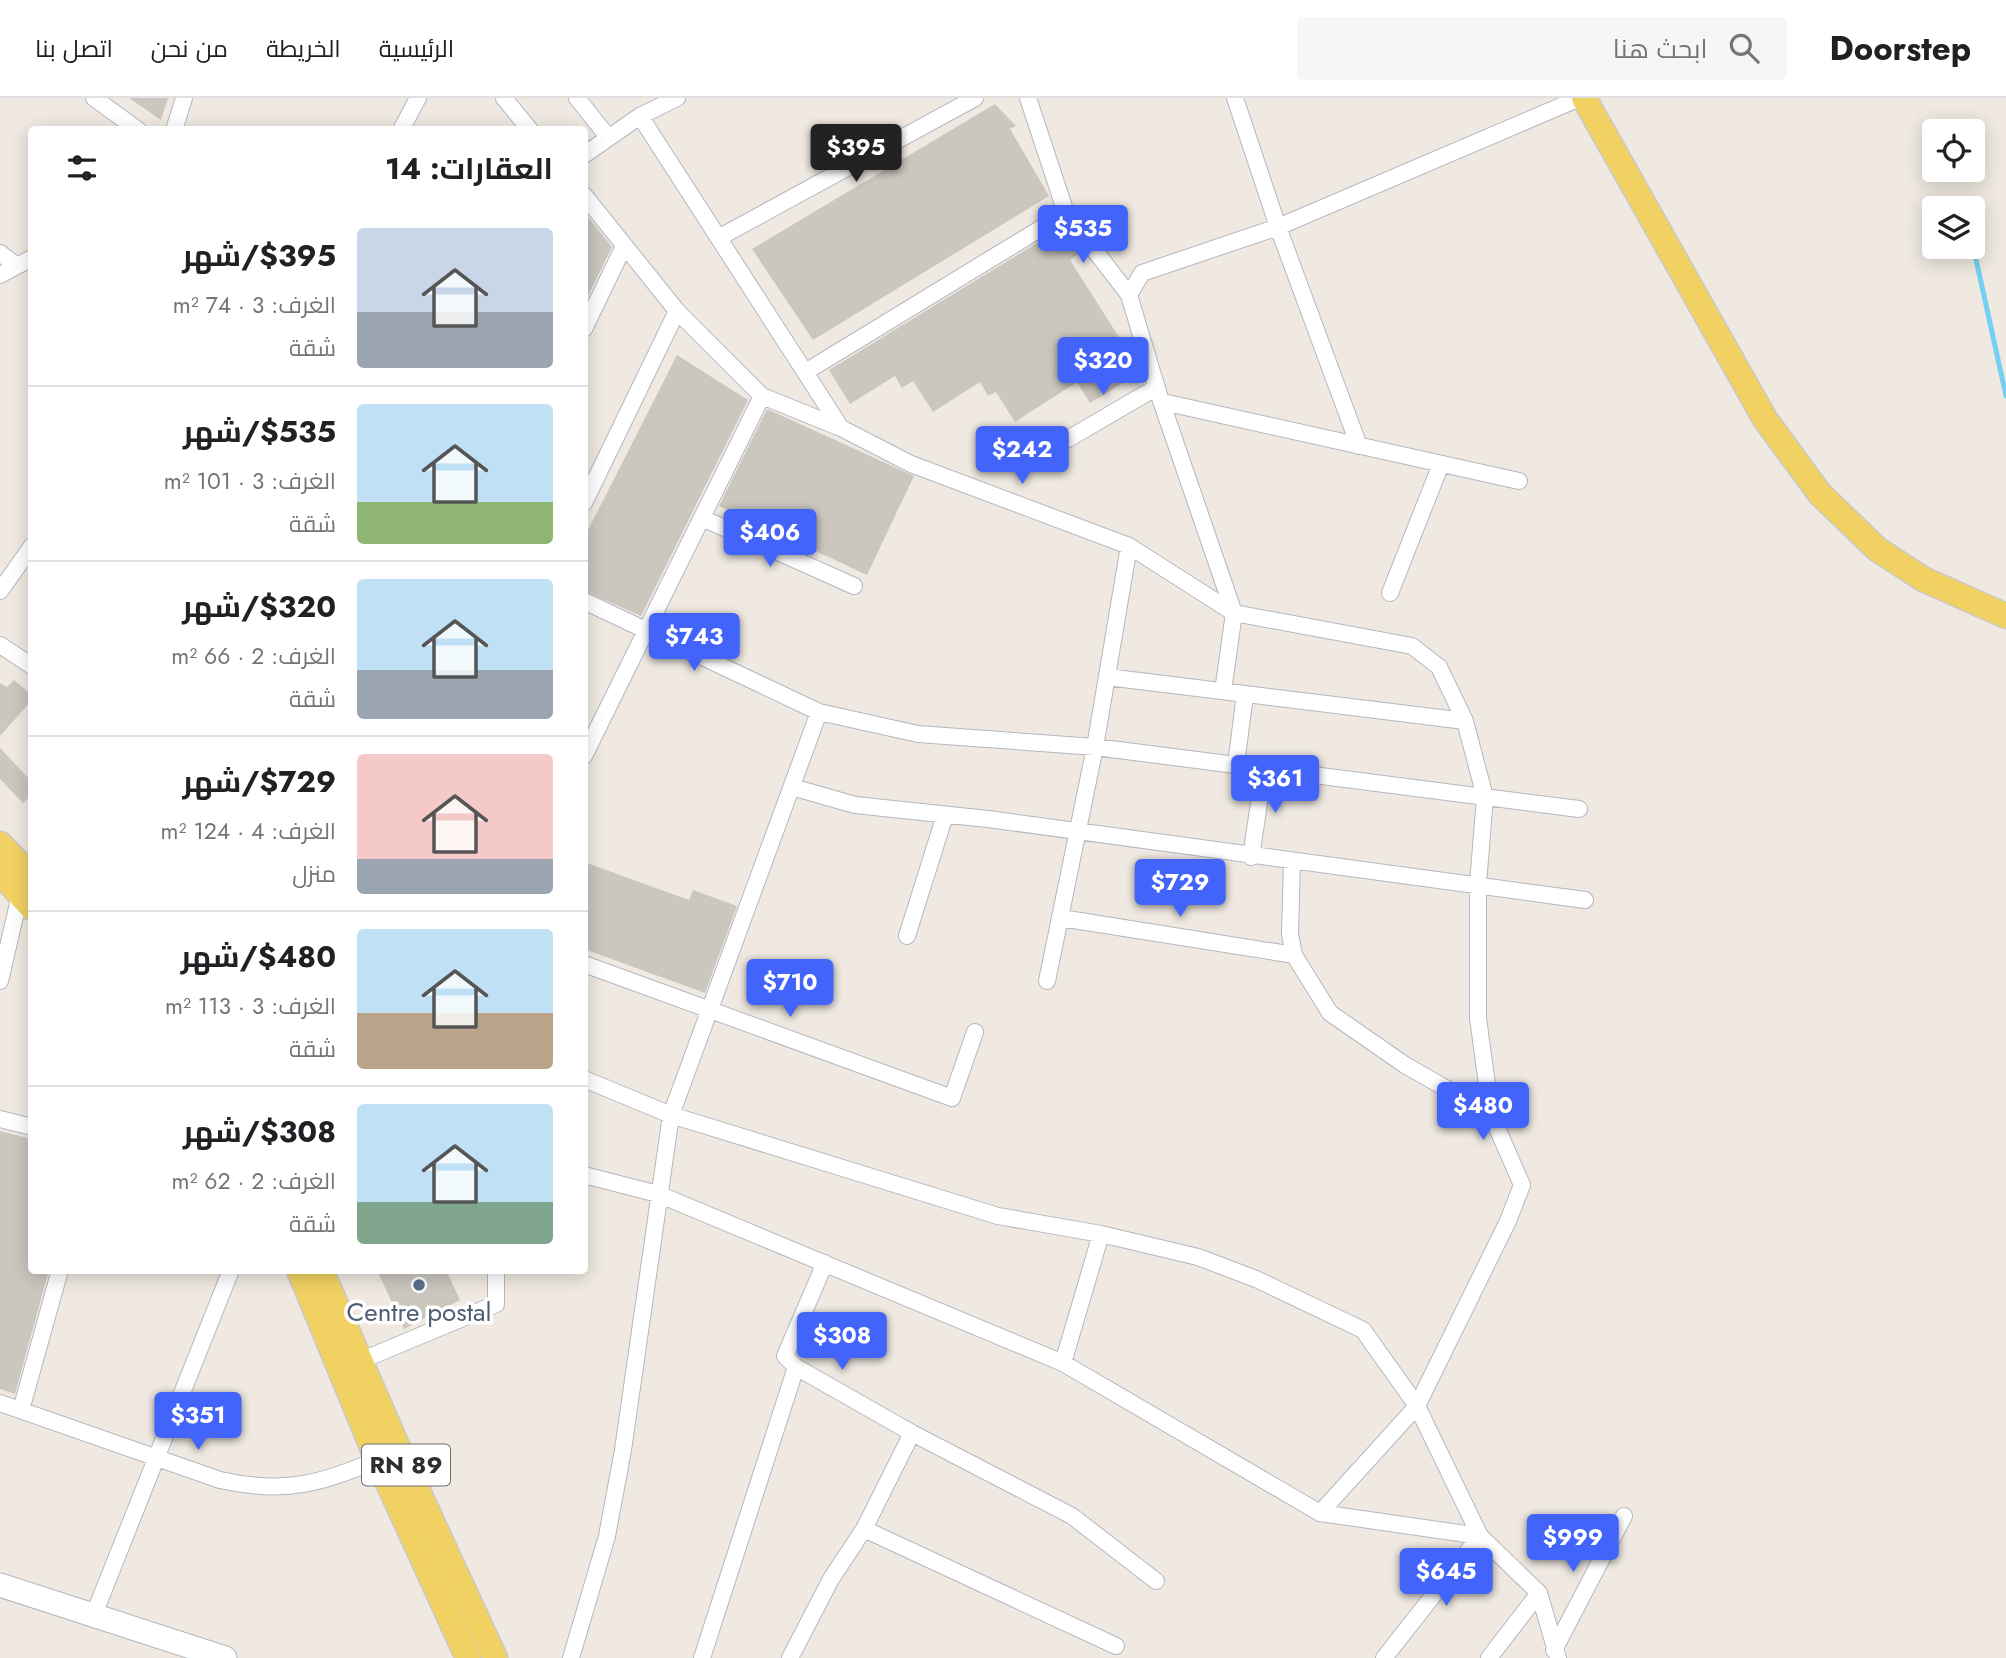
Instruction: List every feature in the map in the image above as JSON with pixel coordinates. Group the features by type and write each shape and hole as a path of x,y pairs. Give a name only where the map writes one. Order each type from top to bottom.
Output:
{"main road":[{"path":"1582,98 1765,419 1820,494 1877,549 1923,579 2006,616"},
{"path":"0,844 28,893"},
{"path":"0,873 28,893"},
{"name":"RN 89","path":"301,1274 388,1455 495,1658"},
{"name":"RN 89","path":"323,1274 360,1361 388,1455 468,1658"}],"street":[{"path":"94,98 132,126"},
{"path":"175,126 184,98"},
{"path":"403,126 418,98"},
{"path":"504,98 527,126"},
{"path":"577,98 608,137"},
{"path":"588,152 640,116 677,98"},
{"path":"720,237 975,98"},
{"path":"1028,98 1066,213 1129,295 1234,613 1223,691"},
{"path":"1235,98 1278,227 1359,446"},
{"path":"1129,295 1142,273 1278,227 1582,98"},
{"path":"640,116 807,371 841,428"},
{"path":"588,200 677,311 762,396 841,428 911,464 1129,546 1234,613 1412,646 1439,667 1465,721 1485,797 1478,884 1478,1018 1491,1114 1522,1185 1508,1222 1417,1406 1320,1513"},
{"path":"807,371 1066,213"},
{"path":"588,321 624,246"},
{"path":"0,253 17,266"},
{"path":"0,275 28,260"},
{"path":"588,495 677,311"},
{"path":"1068,439 1160,395 1359,446 1519,481"},
{"path":"588,748 762,396"},
{"path":"1390,593 1441,464"},
{"path":"702,518 854,586"},
{"path":"1047,981 1095,747 1129,546"},
{"path":"0,591 28,552"},
{"path":"588,603 819,712 918,734 1095,747 1579,809"},
{"path":"0,645 28,663"},
{"path":"1107,677 1465,721"},
{"path":"1236,765 1245,694"},
{"path":"570,1658 607,1536 623,1450 671,1115 819,712"},
{"path":"1251,857 1264,769"},
{"path":"792,787 855,805 1585,900"},
{"path":"906,936 945,815"},
{"path":"1292,862 1290,934 1294,955 1330,1013 1405,1065 1491,1114"},
{"path":"0,981 28,893"},
{"path":"1061,918 1294,955"},
{"path":"588,965 952,1098 975,1032"},
{"path":"588,1081 671,1115 998,1216 1101,1234 1198,1257 1256,1279 1363,1330 1417,1406 1480,1536 1539,1593 1556,1654"},
{"path":"0,1119 28,1126"},
{"path":"588,1176 658,1194 1063,1363 1320,1513 1480,1536"},
{"path":"1063,1363 1101,1234"},
{"path":"825,1263 785,1356 796,1367 912,1433 1072,1516 1156,1581"},
{"path":"21,1410 60,1274"},
{"path":"93,1617 229,1274"},
{"path":"360,1361 496,1304 496,1274"},
{"path":"702,1658 796,1367"},
{"path":"0,1403 220,1480 257,1488 295,1487 332,1477 388,1455"},
{"path":"790,1658 831,1579 864,1529 912,1433"},
{"path":"1556,1654 1624,1516"},
{"path":"864,1529 1116,1646"},
{"path":"1384,1658 1480,1536"},
{"path":"0,1585 225,1658"},
{"path":"1489,1658 1539,1593"}],"building":[{"path":"129,98 168,98 161,120"},
{"path":"995,104 1016,126 1010,129 1049,196 813,340 752,249"},
{"path":"588,217 612,247 588,296"},
{"path":"1063,227 1079,254 1070,260 1141,372 1090,403 1077,382 1015,422 996,392 988,396 980,382 933,412 913,381 902,388 895,376 850,404 829,370"},
{"path":"677,355 748,400 641,616 588,593 588,530"},
{"path":"767,409 914,476 867,575 719,506"},
{"path":"14,680 28,692 28,704 0,736 0,683 7,687"},
{"path":"0,748 28,778 28,798 23,803 0,779"},
{"path":"588,863 689,900 693,890 737,906 705,993 588,950"},
{"path":"0,1131 28,1138 28,1274 48,1274 15,1394 0,1389"},
{"name":"Centre postal","path":"379,1274 448,1274 460,1300 404,1329"}],"waterway":[{"path":"1976,259 2006,396"}],"place":[{"name":"Centre postal","path":"419,1285"}]}
